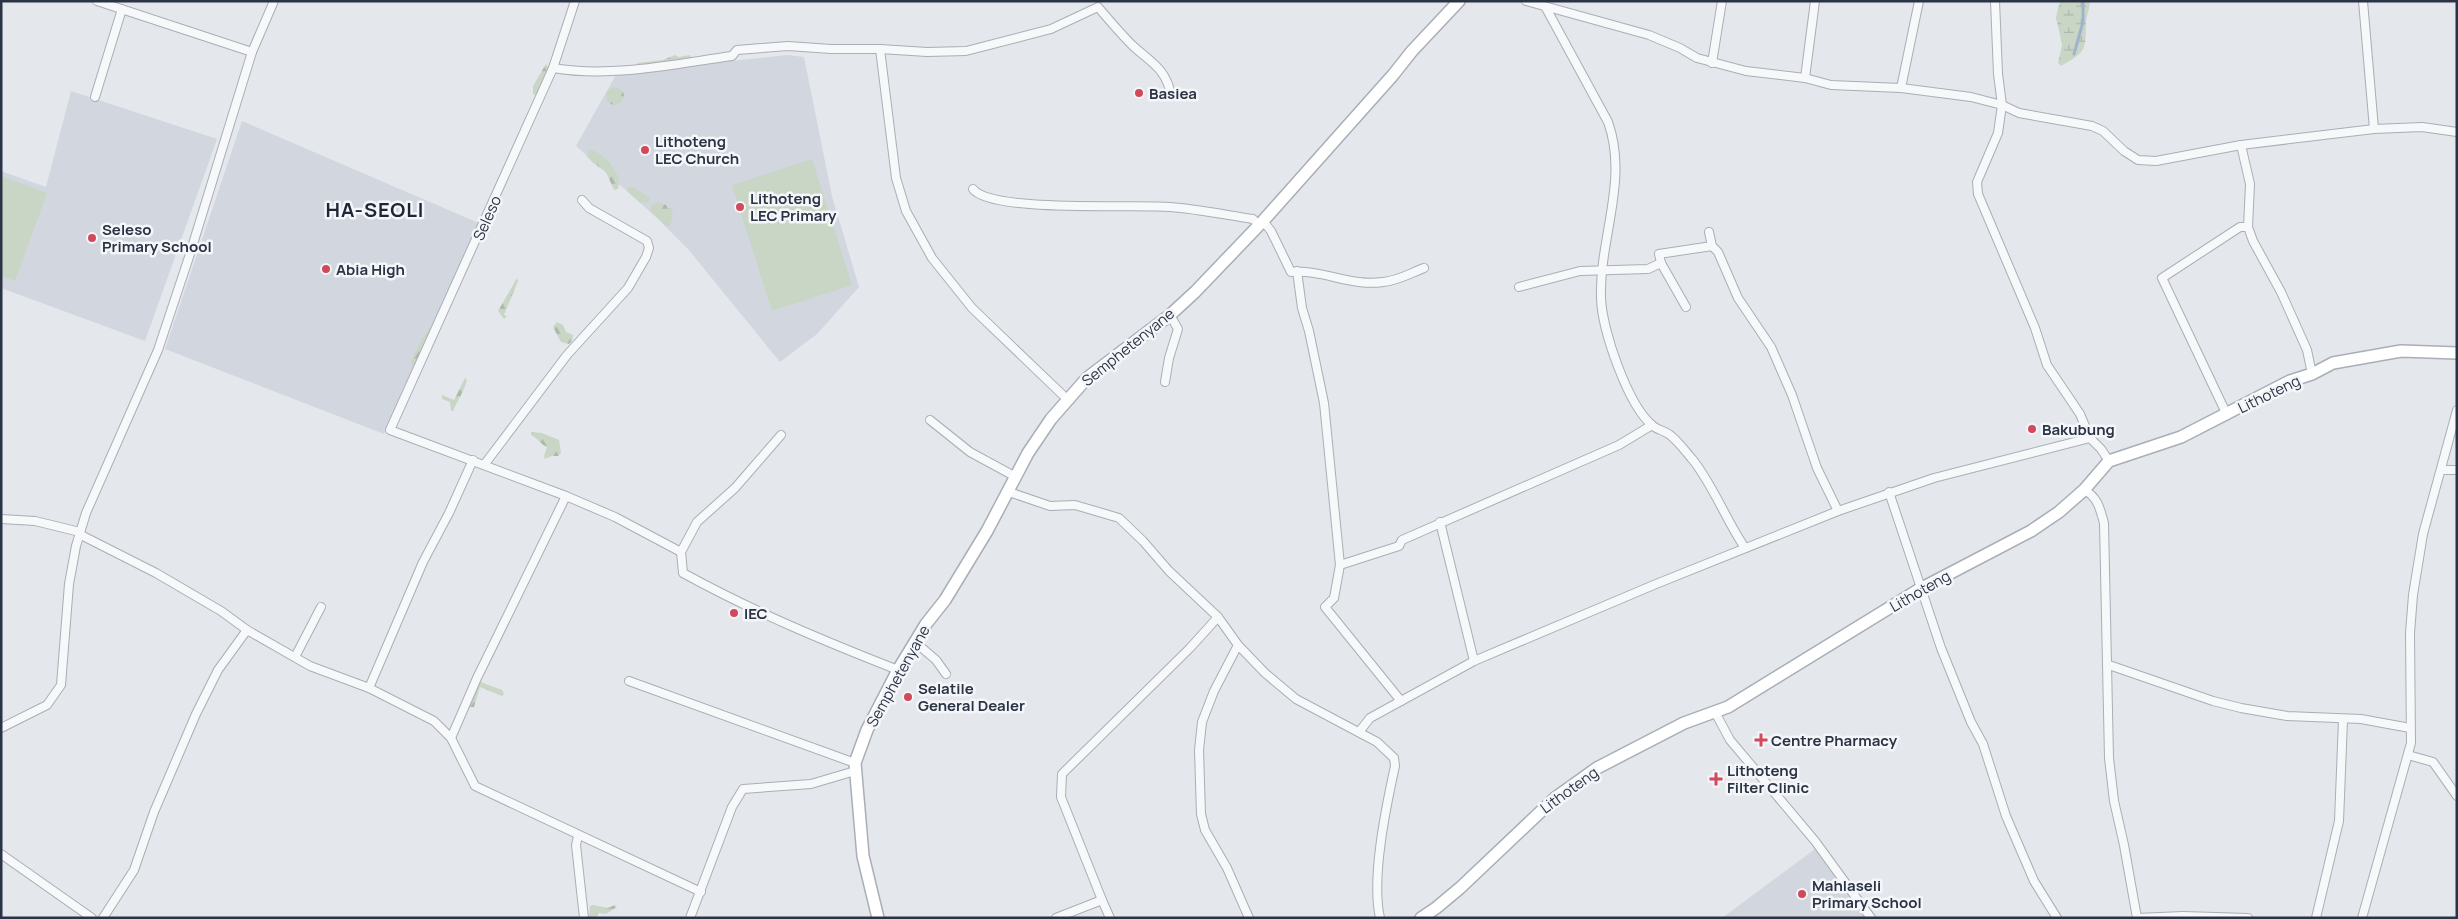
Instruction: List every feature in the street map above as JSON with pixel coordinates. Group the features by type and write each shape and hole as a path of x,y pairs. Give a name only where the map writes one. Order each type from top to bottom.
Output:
{"main road":[{"name":"Semphetenyane","path":"878,918 863,856 855,767 867,730 898,670 949,592 1009,492 1028,453 1051,419 1087,378 1170,315 1195,292 1261,223 1412,51 1459,1"},
{"name":"Lithoteng","path":"1421,918 1460,888 1555,798 1597,768 1684,723 1748,697 1920,589 2031,531 2059,512 2084,490 2109,461 2181,437 2290,381 2312,374 2334,363 2400,351 2457,353"}],"street":[{"path":"97,1 252,52"},
{"path":"1,728 47,705 62,684 69,584 80,533 96,488 158,350 189,257 252,52 274,1"},
{"name":"Seleso","path":"473,460 390,430 553,68 575,1"},
{"path":"1526,1 1546,8 1649,34 1697,58 1746,71 1805,78 1838,85 1901,88 1971,97 2002,105 2019,113 2092,126 2103,132 2124,151 2138,160 2156,161 2241,145 2374,129 2422,127 2457,132"},
{"path":"1712,63 1722,1"},
{"path":"1805,78 1812,36 1815,1"},
{"path":"1901,88 1919,1"},
{"path":"1995,1 1998,74 2002,105 1995,140 1977,182 1978,194 2035,328 2047,365 2080,414 2090,438 2109,461"},
{"path":"2364,1 2374,129"},
{"path":"553,68 577,72 614,71 732,56 737,50 788,46 927,52 966,50 1051,29 1098,8 1132,45 1160,69 1168,81 1171,95"},
{"path":"1546,8 1608,122 1614,138 1617,156 1601,297 1603,321 1610,346 1633,398 1652,426 1670,435 1694,461 1745,548"},
{"path":"95,97 122,9"},
{"path":"880,49 894,163 899,193 906,211 932,258 972,308 1068,400"},
{"path":"2241,145 2250,184 2248,227 2253,241 2281,292 2307,350 2312,374"},
{"path":"973,189 982,196 1000,200 1101,207 1168,207 1253,219 1271,230 1291,272 1307,271 1372,283 1385,282 1424,268"},
{"path":"484,465 567,355 628,288 646,257 649,248 647,240 589,208 582,200"},
{"path":"2227,415 2162,278 2240,227 2248,227"},
{"path":"1709,232 1712,246 1718,252 1738,298 1771,347 1792,395 1817,468 1838,511"},
{"path":"1686,307 1661,263 1660,254 1712,246"},
{"path":"1519,287 1580,271 1603,272 1648,269 1661,263"},
{"path":"1297,271 1302,308 1309,331 1324,403 1340,564 1334,598 1325,607 1401,701"},
{"path":"1165,382 1169,358 1178,329 1170,315"},
{"path":"2362,918 2411,743 2410,633 2413,595 2423,534 2457,410"},
{"path":"930,420 970,452 1016,477"},
{"path":"1340,564 1398,546 1402,540 1440,522 1619,445 1652,426"},
{"path":"781,435 735,488 697,522 682,552 683,573 797,630 898,670"},
{"path":"1359,732 1370,718 1474,661 1745,548 1890,492 1934,478 2090,438"},
{"path":"368,688 429,548 449,513 473,460 615,517 682,552"},
{"path":"2441,470 2457,470"},
{"path":"2084,490 2092,494 2098,502 2104,523 2109,665 2109,758 2114,801 2137,918 2183,916 2248,918"},
{"path":"1009,492 1050,506 1075,505 1119,518 1143,541 1169,571 1218,617 1238,645 1264,673 1296,699 1359,732 1394,758 1395,766 1382,839 1378,885 1380,918"},
{"path":"1890,492 1920,589 1971,722 1983,744 2006,816 2034,881 2057,918"},
{"path":"451,738 477,678 566,496"},
{"path":"1,519 35,521 80,533 156,573 221,611 246,630 310,666 368,688 434,721 451,738 474,786 701,892"},
{"path":"1440,522 1474,661"},
{"path":"295,657 321,607"},
{"path":"1110,918 1061,797 1062,774 1190,648 1218,617"},
{"path":"103,918 134,870 154,812 196,714 218,670 246,630"},
{"path":"915,642 936,660 946,674"},
{"path":"1238,645 1214,691 1202,722 1199,750 1201,814 1205,830 1226,868 1249,918"},
{"path":"2109,665 2213,701 2242,708 2287,716 2343,720 2361,719 2410,728"},
{"path":"629,680 855,767"},
{"path":"1715,712 1730,740 1815,841 1871,918"},
{"path":"2316,918 2339,821 2343,720"},
{"path":"2408,755 2433,762 2457,796"},
{"path":"690,918 732,807 743,789 811,784 855,767"},
{"path":"578,836 576,845 584,918"},
{"path":"1,854 92,918"},
{"path":"1056,918 1102,900"}],"shaded area":[{"name":"Lithoteng LEC Primary","path":"787,55 804,57 832,196 859,287 817,334 780,362 688,249 657,218 576,146 617,73"},
{"name":"Seleso Primary School","path":"71,91 217,139 145,341 1,288 1,171 46,187"},
{"name":"Abia High","path":"242,121 481,224 384,434 165,349"},
{"name":"Mahlaseli Primary School","path":"1815,849 1835,871 1865,918 1722,918"}],"green space":[{"path":"2060,1 2090,1 2083,49 2081,53 2061,66 2058,63 2062,45 2056,17"},
{"path":"675,55 679,57 690,55 691,59 675,68 637,68 637,63 663,60"},
{"path":"546,64 549,68 537,96 533,94 533,86"},
{"path":"611,87 619,87 624,92 622,103 611,105 606,100 606,92"},
{"path":"589,149 606,159 615,170 619,183 618,189 614,190 606,172 587,156"},
{"path":"812,159 852,285 772,311 732,185"},
{"path":"1,176 47,193 15,281 1,275"},
{"path":"628,187 633,187 650,198 647,203 640,202 627,191"},
{"path":"658,202 666,205 668,209 671,208 673,215 670,226 666,226 650,211 651,206"},
{"path":"517,278 518,281 504,315 507,316 504,319 498,311"},
{"path":"557,322 563,325 566,332 573,335 572,341 569,344 561,342 553,327"},
{"path":"430,327 430,335 413,367 411,362 419,344"},
{"path":"465,378 467,380 464,388 453,411 451,411 450,402 442,399 442,395 454,400"},
{"path":"532,432 542,433 559,440 561,453 558,456 545,459 547,447 531,435"},
{"path":"478,681 502,690 504,694 502,696 480,687 474,707 469,707 468,704"},
{"path":"615,905 617,907 606,914 599,913 595,918 589,918 590,906 608,908"}],"waterway":[{"path":"2074,54 2083,22 2083,1"}],"place":[{"name":"Basiea","path":"1139,93"},
{"name":"Lithoteng LEC Church","path":"645,150"},
{"name":"Lithoteng LEC Primary","path":"740,207"},
{"name":"Seleso Primary School","path":"92,238"},
{"name":"Abia High","path":"326,269"},
{"name":"Bakubung","path":"2032,429"},
{"name":"IEC","path":"734,613"},
{"name":"Selatile General Dealer","path":"908,697"},
{"name":"Centre Pharmacy","path":"1761,740"},
{"name":"Lithoteng Filter Clinic","path":"1716,779"},
{"name":"Mahlaseli Primary School","path":"1802,894"}],"district":[{"name":"HA-SEOLI","path":"375,209"}]}
